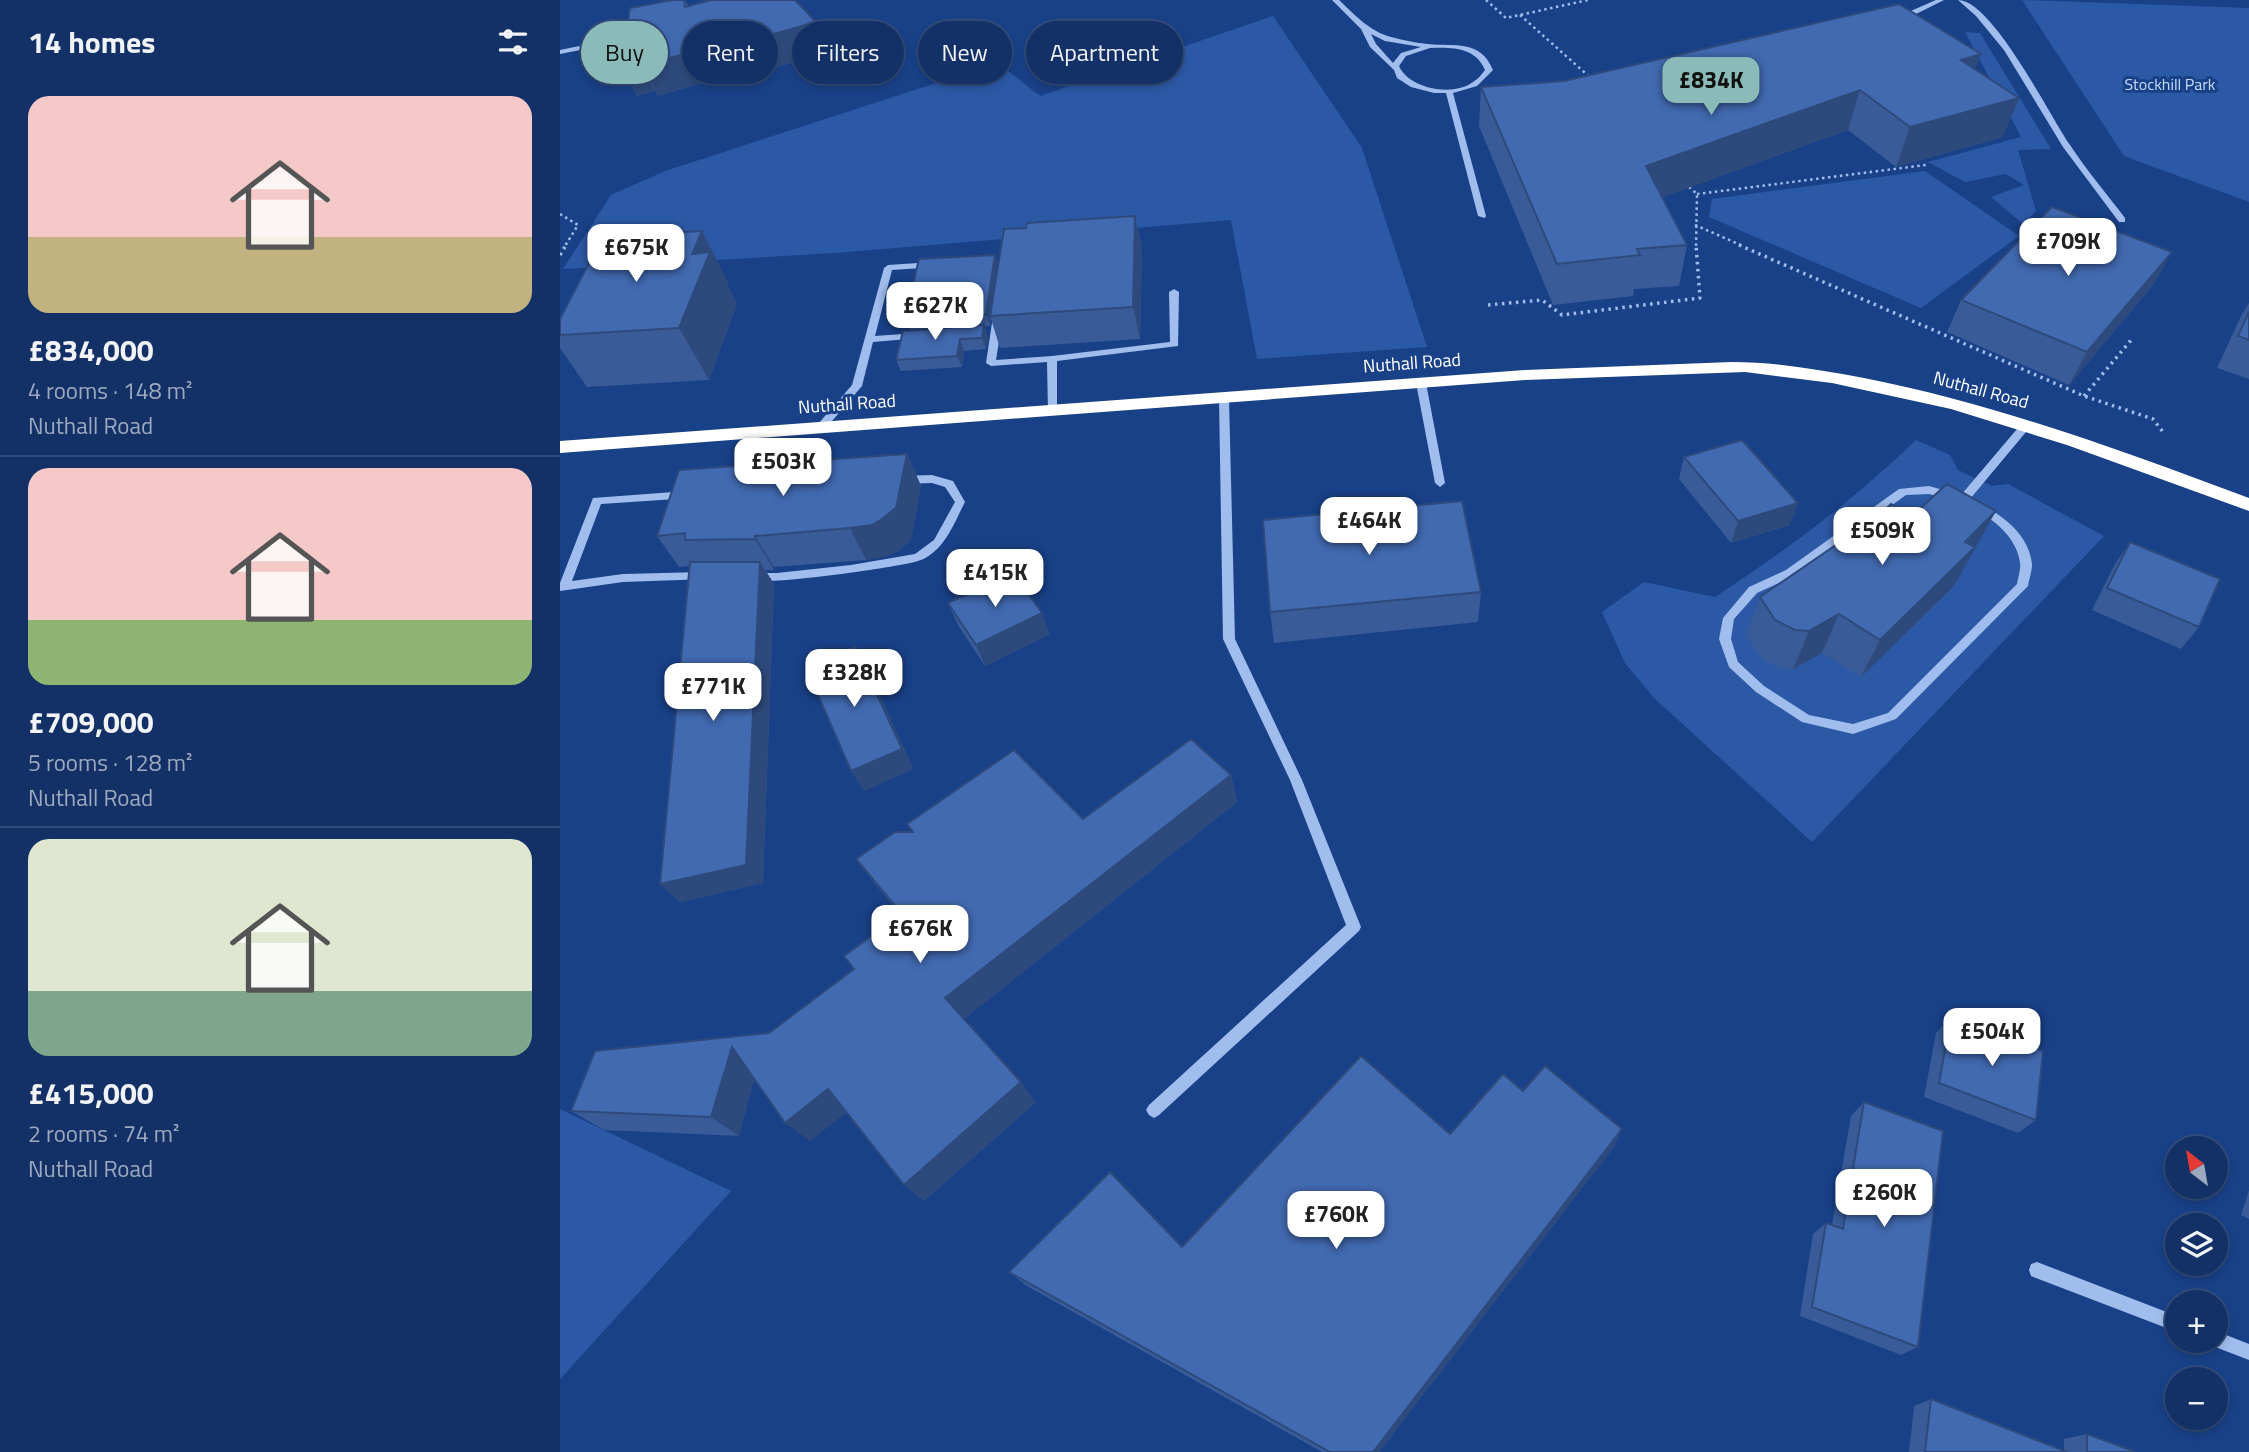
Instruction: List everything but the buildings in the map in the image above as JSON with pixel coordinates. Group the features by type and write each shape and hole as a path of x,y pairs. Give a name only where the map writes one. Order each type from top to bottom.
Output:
{"highway":[{"name":"Nuthall Road","path":"560,447 1602,370 1766,368 1876,384 2027,424 2249,505"}],"street":[{"path":"1335,0 1364,28 1373,46 1405,83 1425,89 1449,91 1477,84 1489,70 1487,63 1472,51 1388,38 1364,28"},
{"path":"1896,18 1912,14 1941,0"},
{"path":"1961,0 1977,11 1997,35 2067,147 2122,219"},
{"path":"1394,68 1397,60 1405,54 1429,46"},
{"path":"560,52 581,48"},
{"path":"1449,91 1482,216"},
{"path":"822,426 856,386 888,268 941,265"},
{"path":"999,307 991,363 1052,359 1053,412"},
{"path":"983,331 996,331"},
{"path":"869,340 932,335"},
{"path":"1421,383 1440,483"},
{"path":"1154,1110 1354,928 1296,780 1229,639 1224,399"},
{"path":"1963,500 2027,424"},
{"path":"739,576 777,577 851,569 918,557 938,543 960,502 949,484 932,479 892,480"},
{"path":"1929,490 1951,493 1963,500 2003,523 2020,542 2026,564 2022,586 1892,716 1853,729 1806,719 1759,689 1733,664 1725,639 1729,618 1753,590 1790,573 1903,492 1929,490"},
{"path":"562,587 597,502 704,494"},
{"path":"562,587 623,578 714,576"},
{"path":"2037,1270 2165,1319"},
{"path":"2228,1344 2249,1352"}],"lane":[{"path":"1052,359 1175,344 1174,292"}],"path":[{"path":"1486,0 1506,18 1588,0"},
{"path":"1520,15 1590,76 1597,86"},
{"path":"1697,194 1926,165"},
{"path":"1488,305 1542,300 1562,315 1700,298 1695,225 1698,218 1697,194 1689,187"},
{"path":"560,214 578,225 560,255"},
{"path":"1695,225 2084,396 2153,419 2208,489"},
{"path":"2084,396 2132,339"}],"green space":[{"name":"Stockhill Park","path":"2022,0 2249,8 2249,202 2124,156"},
{"path":"1273,16 1362,148 1427,347 1257,359 1231,220 835,253 563,269 611,195 665,171 933,84 1012,84 1012,74 1040,96 1075,84 1183,84 1183,47"},
{"path":"1965,32 1980,33 2051,149 2018,150 2036,211 2023,224 1991,197 2024,185 2006,174 1965,182 1928,162 2021,137"},
{"path":"1925,171 2019,236 1921,308 1709,217 1712,199"},
{"path":"1916,440 1950,455 1958,470 1992,486 2008,484 2104,536 1812,842 1654,698 1625,663 1602,612 1644,582 1715,597 1819,523 1869,483"},
{"path":"560,1109 731,1191 560,1379"}]}
